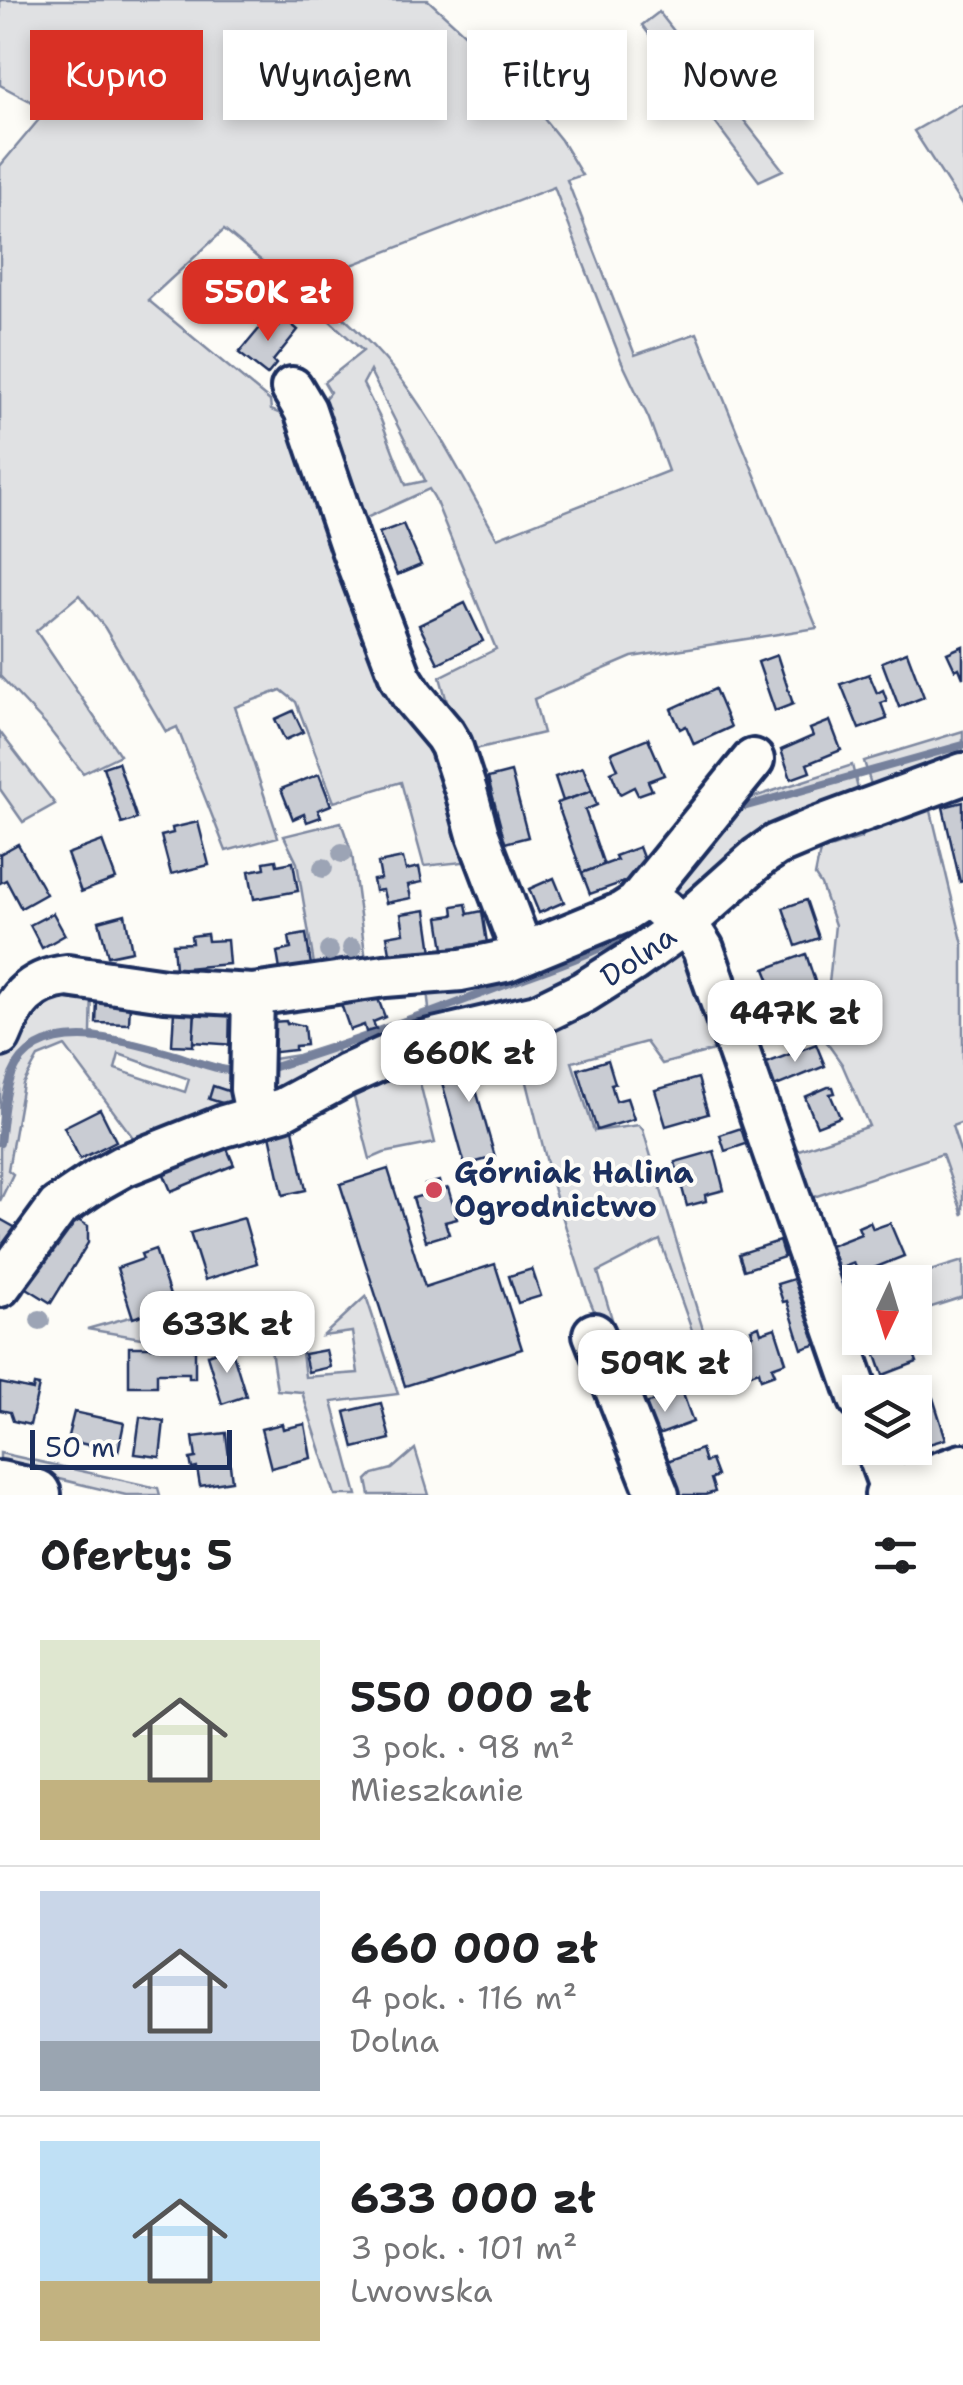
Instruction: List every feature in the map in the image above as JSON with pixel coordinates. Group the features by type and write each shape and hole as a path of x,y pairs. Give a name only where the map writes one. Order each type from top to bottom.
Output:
{"main road":[{"path":"892,1495 963,1470"},
{"path":"0,1487 35,1495"}],"street":[{"path":"292,388 304,410 400,678 446,735 478,835 523,953"},
{"path":"667,912 673,857 753,760"},
{"name":"Dolna","path":"0,1286 58,1207 98,1180 164,1148 224,1126 253,1086 283,1110 362,1067 418,1043 536,1014 584,992 633,961 667,912 776,845 963,774"},
{"path":"0,1036 20,997 52,978 67,976 165,990 253,995 505,961 622,912 667,912 703,948 851,1375"},
{"path":"253,995 253,1086"},
{"path":"594,1334 658,1495"},
{"path":"882,1465 892,1495"}],"shaded area":[{"path":"0,0 428,0 467,35 467,120 545,120 582,175 567,180 635,355 697,333 817,628 632,657 534,699 543,733 467,751 478,812 440,677 496,649 434,497 429,489 349,526 317,408 330,392 324,382 363,351 224,230 148,300 270,401 271,410 295,420 409,701 483,860 424,866 401,782 334,802 296,702 281,690 235,707 278,837 226,851 177,727 166,732 105,628 79,595 36,631 120,755 83,773 46,725 0,676 0,166 39,120 203,120 203,30 30,30 30,101 0,85","holes":["554,187 668,471 497,538 404,383 370,343 305,283","370,371 425,480 406,485 363,384"]},
{"path":"659,12 673,30 647,32 642,25"},
{"path":"963,103 963,207 914,131"},
{"path":"713,120 744,120 783,170 759,181"},
{"path":"963,731 963,766 872,788 864,761"},
{"path":"0,732 55,804 23,822 0,789"},
{"path":"852,765 857,796 688,911 664,888 733,804"},
{"path":"927,794 963,945 963,1122 952,1126 963,1160 963,1215 942,1154 802,1201 784,1155 869,1126 842,1064 827,1043 826,1013 835,925 815,876 820,851 861,838 854,818"},
{"path":"341,822 352,854 367,968 316,976 297,863 284,836"},
{"path":"638,910 660,925 593,982 380,1049 375,1029 429,1009 426,979"},
{"path":"680,943 729,1046 662,1064 646,1042 572,1062 594,1131 639,1125 643,1130 710,1353 701,1356 660,1240 598,1272 626,1366 639,1375 623,1380 588,1296 554,1191 515,1034"},
{"path":"92,986 91,1033 224,1067 245,1067 244,1096 213,1086 209,1099 232,1106 140,1147 65,1046 38,1057 23,1084 8,1170 13,1174 0,1201 0,1059 15,1020 29,1002","holes":["119,1054 189,1079 185,1092 115,1069"]},
{"path":"335,1043 341,1065 272,1104 261,1061"},
{"path":"406,1060 418,1075 435,1143 370,1159 351,1086 346,1088"},
{"path":"340,1091 312,1120 271,1123"},
{"path":"963,1261 963,1297 932,1307 932,1270"},
{"path":"366,1296 398,1394 332,1402 357,1495 335,1495 302,1392 277,1390 269,1336 300,1337 305,1377 358,1373 352,1332 323,1336"},
{"path":"183,1302 195,1347 87,1329"},
{"path":"415,1449 429,1495 370,1495 367,1480 373,1474 392,1469"},
{"path":"0,1453 158,1488 160,1495 126,1495 0,1465"}],"building":[{"path":"269,317 279,326 285,319 298,330 273,361 276,364 267,375 239,353"},
{"path":"403,524 421,565 397,575 379,533"},
{"path":"465,603 483,641 438,663 419,625"},
{"path":"963,646 963,678 947,653"},
{"path":"907,652 924,697 899,707 882,662"},
{"path":"777,655 793,704 775,711 758,662"},
{"path":"869,674 877,693 883,690 887,701 881,703 887,719 859,729 841,684"},
{"path":"715,689 731,727 694,744 686,726 680,729 671,709"},
{"path":"293,711 303,732 285,740 275,719"},
{"path":"830,721 841,750 807,764 810,772 791,779 781,750 813,736 810,729"},
{"path":"648,738 664,775 648,781 652,790 638,795 634,787 620,794 611,772 618,769 611,753"},
{"path":"118,762 137,819 122,824 103,767"},
{"path":"583,767 592,791 563,801 555,777"},
{"path":"511,772 528,837 505,843 488,778"},
{"path":"319,774 331,805 318,810 321,817 307,822 304,814 293,819 281,789"},
{"path":"592,791 597,805 585,810 604,865 582,873 557,803"},
{"path":"963,802 963,881 960,882 943,807"},
{"path":"198,822 209,865 171,874 161,836 173,833 172,828"},
{"path":"102,841 116,879 81,892 67,854"},
{"path":"18,844 46,894 21,908 6,880 0,883 0,854"},
{"path":"639,847 649,873 590,894 582,873"},
{"path":"403,858 406,870 419,867 422,882 408,885 411,898 386,903 383,890 375,891 373,880 381,879 378,863"},
{"path":"276,860 277,865 293,862 298,891 254,899 249,871 265,868 264,862"},
{"path":"554,878 564,902 539,913 529,889"},
{"path":"806,900 819,938 796,946 783,908"},
{"path":"466,904 468,914 482,911 487,943 471,945 472,952 462,953 462,947 444,949 439,917 454,915 453,906"},
{"path":"426,910 432,952 391,958 387,936 404,933 401,914"},
{"path":"53,913 65,935 42,948 30,925"},
{"path":"125,914 132,951 108,956 99,921"},
{"path":"207,934 208,941 227,940 229,964 175,969 173,944 192,943 191,936"},
{"path":"306,934 311,965 280,970 277,952 291,949 289,937"},
{"path":"806,954 824,1009 790,1021 778,987 773,989 765,969"},
{"path":"375,991 385,1017 373,1022 376,1029 366,1032 364,1025 350,1030 341,1004"},
{"path":"97,1002 130,1003 129,1024 96,1023"},
{"path":"174,1011 195,1013 193,1046 172,1045"},
{"path":"195,1013 236,1015 235,1045 193,1042"},
{"path":"271,1022 304,1026 306,1045 267,1053 264,1032 273,1031"},
{"path":"816,1044 825,1066 774,1087 764,1064"},
{"path":"491,1053 498,1079 475,1086 495,1157 465,1165 438,1068"},
{"path":"608,1060 616,1101 627,1098 634,1119 597,1130 578,1069"},
{"path":"698,1078 708,1114 666,1126 655,1090"},
{"path":"213,1086 237,1094 232,1106 209,1099"},
{"path":"833,1087 835,1093 830,1094 840,1117 817,1126 805,1097"},
{"path":"100,1109 116,1141 80,1159 64,1127"},
{"path":"292,1124 306,1190 283,1195 269,1130"},
{"path":"741,1128 746,1144 725,1151 720,1135"},
{"path":"223,1139 234,1165 171,1191 160,1165"},
{"path":"714,1151 724,1190 687,1206 675,1162"},
{"path":"388,1169 425,1287 495,1264 522,1349 405,1386 340,1184"},
{"path":"439,1181 441,1190 448,1188 457,1219 445,1222 449,1234 426,1241 413,1198 427,1194 425,1185"},
{"path":"73,1217 88,1226 88,1243 51,1303 22,1285"},
{"path":"244,1218 257,1263 205,1280 190,1233"},
{"path":"0,1219 16,1228 1,1256 0,1256"},
{"path":"870,1222 873,1229 890,1223 904,1256 882,1265 854,1263 839,1269 830,1246 861,1234 858,1227"},
{"path":"779,1241 784,1257 744,1270 739,1254"},
{"path":"155,1249 173,1305 133,1318 117,1268 143,1259 141,1254"},
{"path":"532,1269 541,1296 518,1303 509,1276"},
{"path":"800,1277 821,1343 802,1349 787,1301 783,1302 777,1284"},
{"path":"759,1326 761,1333 775,1328 786,1362 772,1367 775,1374 761,1379 759,1371 745,1376 733,1342 753,1335 751,1329"},
{"path":"129,1347 195,1347 195,1378 189,1378 189,1373 157,1373 157,1386 129,1386"},
{"path":"231,1347 246,1396 222,1404 207,1355"},
{"path":"326,1350 330,1367 308,1372 304,1354"},
{"path":"876,1355 914,1355 917,1362 883,1375"},
{"path":"0,1383 33,1390 34,1385 39,1386 30,1425 13,1421 10,1412 0,1410"},
{"path":"682,1391 693,1422 647,1439 637,1407"},
{"path":"932,1398 946,1439 932,1443"},
{"path":"381,1403 390,1439 354,1448 345,1412"},
{"path":"74,1412 124,1423 118,1452 67,1440"},
{"path":"140,1417 164,1421 160,1457 135,1454"},
{"path":"282,1424 283,1429 305,1424 311,1458 271,1468 261,1429"},
{"path":"226,1433 232,1481 200,1486 197,1468 192,1469 190,1459 196,1458 193,1437"},
{"path":"701,1449 705,1462 711,1460 717,1476 711,1479 715,1492 679,1495 667,1461"}],"waterway":[{"path":"732,814 736,809 963,745"},
{"path":"262,1071 566,962 619,938 643,920"},
{"path":"0,1143 12,1075 24,1056 41,1045 61,1039 107,1039 239,1071"}],"place":[{"name":"Górniak Halina Ogrodnictwo","path":"434,1190"}]}
